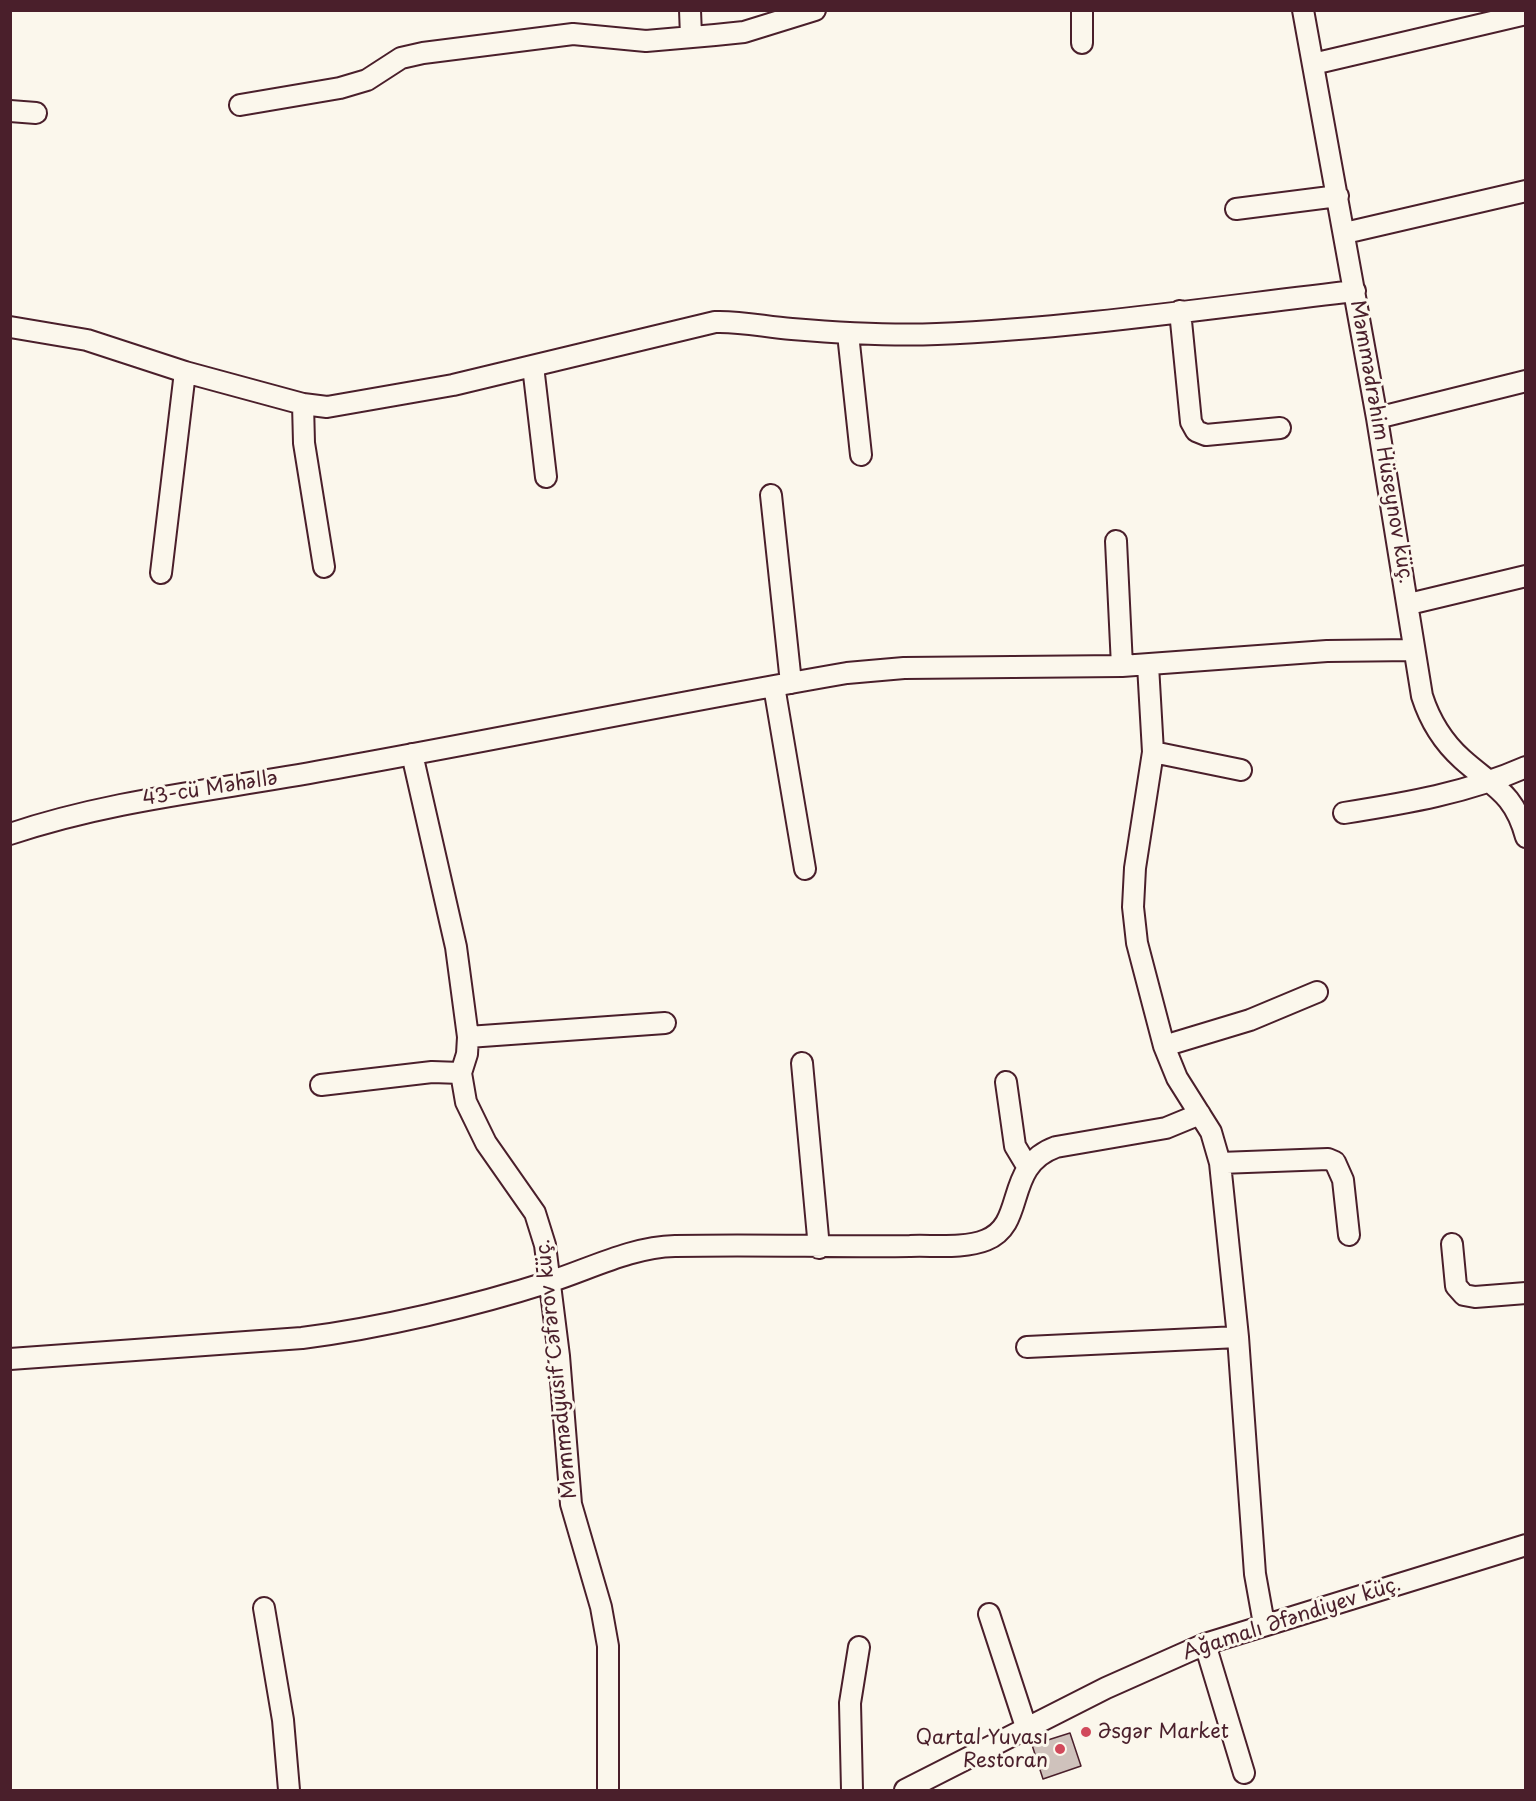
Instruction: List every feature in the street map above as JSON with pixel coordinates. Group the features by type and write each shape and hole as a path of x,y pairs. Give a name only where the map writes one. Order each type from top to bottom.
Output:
{"street":[{"path":"690,10 691,36"},
{"path":"240,105 340,88 367,80 401,58 423,53 573,34 646,41 744,32 815,10"},
{"path":"1082,10 1082,43"},
{"name":"Məmmədrəhim Hüseynov küç.","path":"1303,10 1345,233 1422,696 1429,719 1462,759 1493,781 1512,803 1526,837"},
{"path":"1312,64 1526,14"},
{"path":"10,111 36,113"},
{"path":"1345,233 1526,191"},
{"path":"1236,209 1338,195"},
{"path":"10,327 87,340 185,372 303,404 327,407 388,398 715,322 745,321 782,328 848,334 937,334 1180,311 1355,291"},
{"path":"1180,311 1191,422 1196,431 1206,435 1280,428"},
{"path":"848,334 861,455"},
{"path":"532,366 546,477"},
{"path":"161,573 185,372"},
{"path":"1377,418 1526,381"},
{"path":"303,404 304,443 324,567"},
{"path":"771,495 782,684 805,869"},
{"path":"1116,541 1122,666"},
{"path":"1408,604 1526,576"},
{"name":"43-cü Məhəllə","path":"10,834 133,800 225,788 847,673 904,668 1148,665 1326,651 1414,650"},
{"path":"1148,665 1153,752 1135,868 1133,907 1137,943 1164,1046 1177,1078 1211,1132 1220,1163 1238,1337 1255,1574 1264,1624"},
{"path":"1153,752 1241,770"},
{"name":"Məmmədyusif Cəfərov küç.","path":"412,754 456,948 468,1037 461,1073 466,1102 476,1124 535,1213 542,1229 550,1282 571,1504 601,1607 608,1646 608,1791"},
{"path":"1344,813 1427,800 1493,781 1526,767"},
{"path":"1164,1046 1250,1020 1317,992"},
{"path":"468,1037 665,1023"},
{"path":"802,1063 819,1248"},
{"path":"321,1085 432,1072 461,1073"},
{"path":"1006,1082 1015,1146 1027,1166"},
{"path":"10,1359 302,1338 349,1332 550,1282 655,1247 819,1248 962,1244 986,1240 1001,1230 1010,1215 1027,1166 1040,1153 1056,1147 1166,1128 1200,1113"},
{"path":"1220,1163 1328,1159 1335,1162 1343,1180 1349,1235"},
{"path":"1452,1244 1456,1286 1464,1295 1475,1297 1526,1293"},
{"path":"1028,1347 1238,1337"},
{"name":"Ağamalı Əfəndiyev küç.","path":"905,1791 1153,1665 1205,1644 1526,1545"},
{"path":"264,1608 283,1720 289,1791"},
{"path":"989,1614 1027,1730"},
{"path":"1205,1644 1244,1773"},
{"path":"852,1791 850,1703 860,1647"}],"building":[{"path":"1070,1733 1081,1766 1043,1779 1032,1745"}],"place":[{"name":"Əsgər Market","path":"1086,1732"},
{"name":"Qartal Yuvası Restoran","path":"1060,1749"}]}
